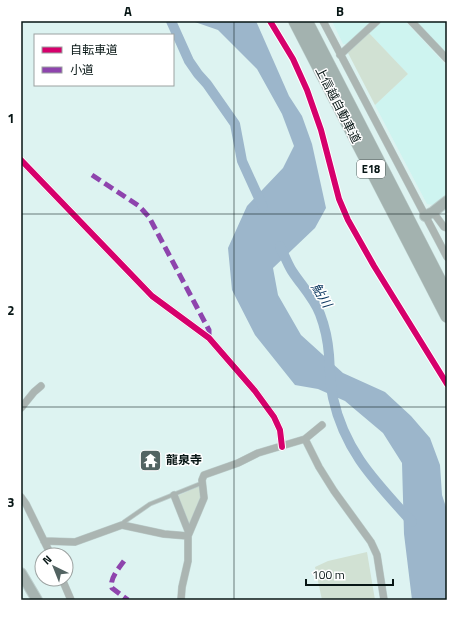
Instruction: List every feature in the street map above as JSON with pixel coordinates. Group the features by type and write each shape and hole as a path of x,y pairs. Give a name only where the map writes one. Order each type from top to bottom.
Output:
{"highway":[{"name":"上信越自動車道","path":"295,21 447,316"},
{"name":"上信越自動車道","path":"306,21 447,295"}],"street":[{"path":"323,21 340,55 429,214 447,257"},
{"path":"340,55 377,21"},
{"path":"411,21 447,60"},
{"path":"21,160 152,296 209,338 255,391 274,417 280,430 282,447"},
{"path":"429,214 447,201"},
{"path":"429,214 447,228"},
{"path":"21,408 41,386"},
{"path":"188,535 204,498 202,483 204,476 238,463 258,453 305,439 322,425"},
{"path":"305,439 331,485 371,542 377,555 384,600"},
{"path":"174,495 188,535 188,561 182,587 181,600"},
{"path":"21,497 47,547"},
{"path":"44,541 75,542 122,525 164,534 188,535"},
{"path":"21,574 36,600"},
{"path":"66,587 72,600"}],"lane":[{"path":"122,525 150,504 202,483"}],"shaded area":[{"path":"192,21 256,21 289,96 302,116 312,144 326,208 315,228 273,268 278,295 301,335 343,373 385,392 411,416 430,438 440,465 442,495 447,510 447,600 412,600 404,534 402,463 383,433 345,401 318,389 295,385 255,335 232,290 228,248 247,206 283,168 294,146 282,114 257,69 218,30"},
{"path":"332,21 373,21 348,44 343,44"},
{"path":"382,21 405,21 447,66 447,194 433,205 427,204 375,105 408,74 369,33"},
{"path":"416,21 447,21 447,54 435,41"}],"green space":[{"path":"369,33 408,74 375,105 348,53"},
{"path":"200,486 201,499 190,527 177,496"},
{"path":"367,552 375,600 322,600 315,567 328,561"}],"building":[{"name":"龍泉寺","path":"153,453 158,463 147,468 142,458"}],"waterway":[{"name":"鮎川","path":"171,21 189,61 235,124 242,161 263,207"},
{"name":"鮎川","path":"280,246 290,268 314,302 322,319 328,345 333,398 345,435 374,479 412,522"}],"marked path":[{"path":"92,175 139,206 149,217 209,330 209,338"},
{"path":"124,561 115,574 111,585 112,588 128,600"}],"cycle path":[{"path":"270,21 293,59 307,90 321,130 339,199 348,220 374,266 447,384"},
{"path":"21,160 152,296 209,338 255,391 274,417 280,430 282,447"}],"place":[{"name":"龍泉寺","path":"150,460"}]}
